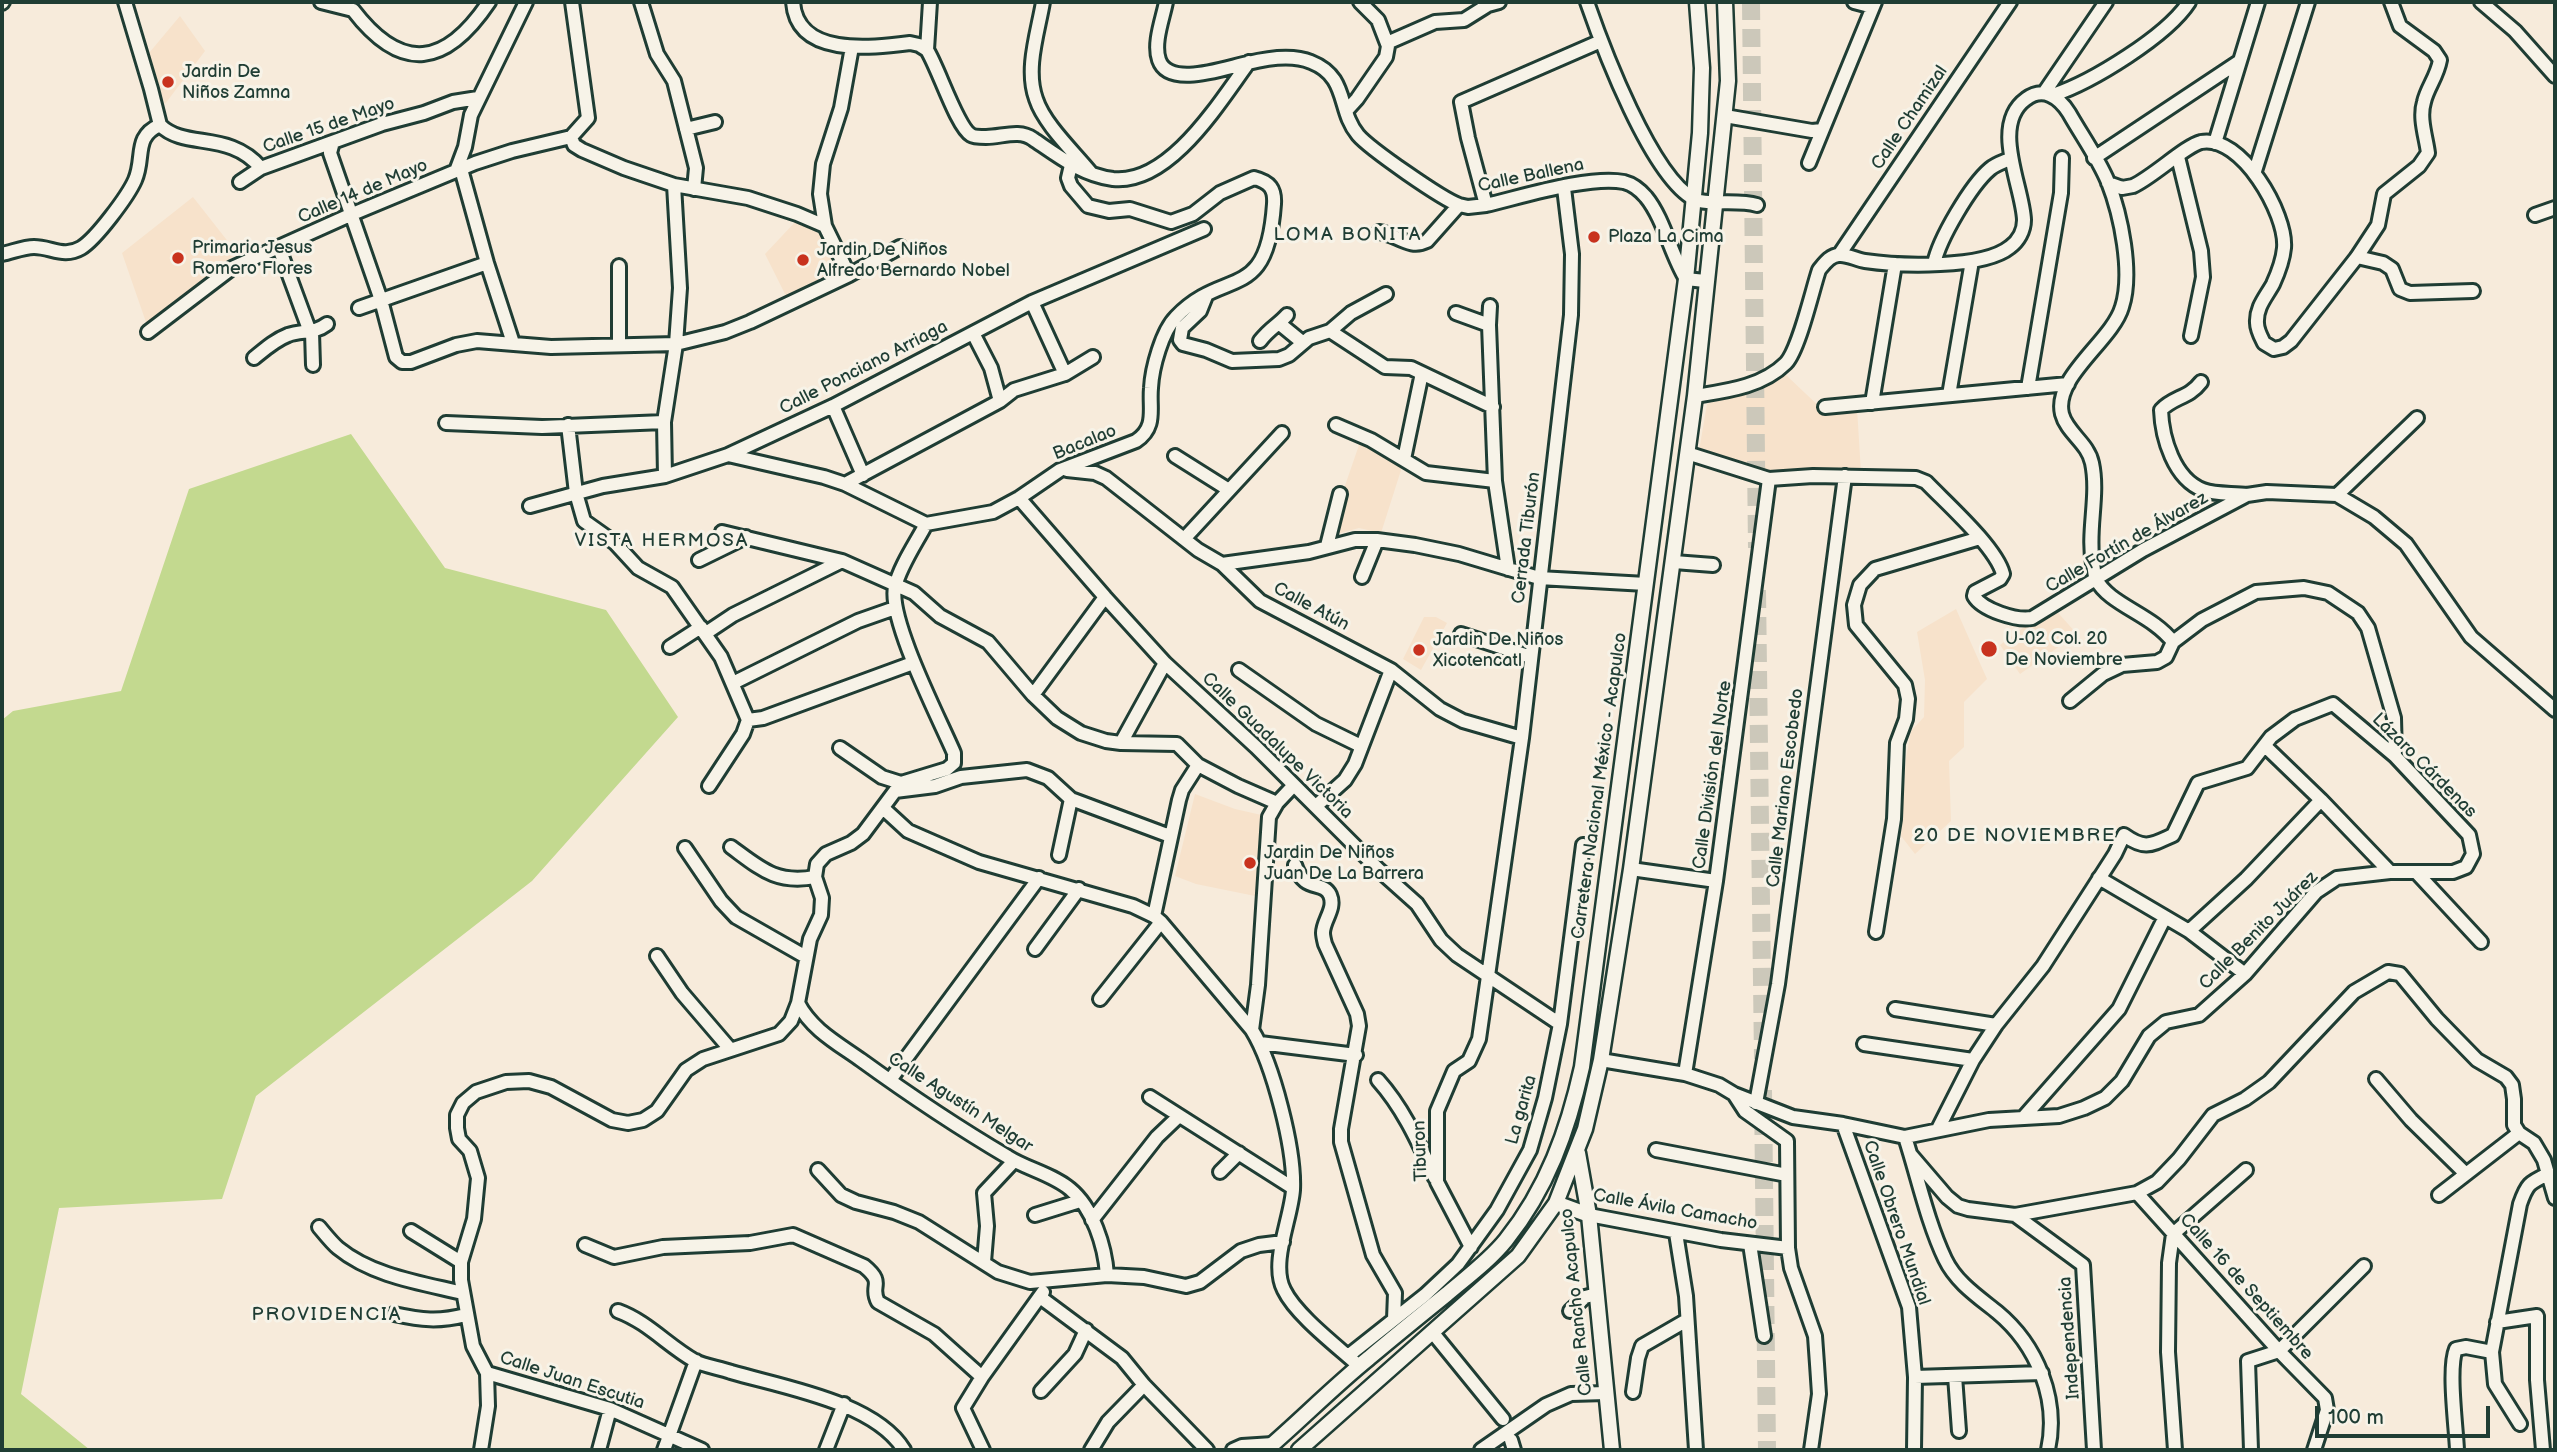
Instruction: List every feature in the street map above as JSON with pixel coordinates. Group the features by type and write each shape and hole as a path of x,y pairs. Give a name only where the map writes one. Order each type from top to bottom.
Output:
{"main road":[{"name":"Carretera Nacional México - Acapulco","path":"1270,1447 1354,1361 1480,1266 1505,1241 1534,1200 1563,1138 1582,1067 1686,279 1700,133 1702,68 1696,2"},
{"path":"1299,1450 1518,1256 1556,1203 1592,1104 1631,870 1695,396 1728,81 1725,2"},
{"name":"Calle Rancho Acapulco","path":"1577,1151 1589,1215 1612,1450"},
{"name":"Calle Ávila Camacho","path":"1556,1203 1589,1215"}],"street":[{"path":"2,254 34,247 61,254 81,248 127,196 140,166 141,142 148,130 159,125 125,2"},
{"path":"321,2 355,6 365,27 384,43 404,53 423,56 439,51 460,37 478,19 489,2"},
{"path":"513,343 459,170 471,115 478,97 526,2"},
{"path":"572,2 588,118 571,137 574,145 596,158 674,185 748,198 825,226"},
{"path":"641,2 657,54 674,81 696,168 694,189"},
{"path":"793,2 798,23 808,34 822,42 852,47 910,43 926,50 960,123 971,135 985,137 1019,133 1030,136 1071,165 1112,179 1127,179 1142,174 1173,156 1249,62"},
{"path":"926,50 930,2"},
{"path":"1043,2 1032,64 1036,100 1046,118 1091,173"},
{"name":"Calle Ballena","path":"1166,2 1157,48 1159,61 1166,69 1181,74 1200,75 1249,62 1283,58 1300,58 1314,63 1328,71 1338,83 1352,126 1359,137 1418,180 1459,205 1486,205 1602,180 1626,183 1637,188 1647,198 1686,279"},
{"path":"1347,110 1386,57 1387,43 1378,20 1360,2"},
{"path":"1387,43 1435,22 1464,20 1488,5 1499,2"},
{"path":"1587,2 1601,41 1655,158 1672,179 1694,199 1757,205"},
{"path":"1809,163 1874,4 1854,2"},
{"name":"Calle Chamizal","path":"1695,396 1742,388 1786,362 1794,350 1819,270 1827,260 1839,255 2010,2"},
{"path":"2048,94 2106,2"},
{"path":"1839,255 1895,264 1934,264 1972,261 2007,250 2017,241 2024,219 2010,159 2011,127 2016,111 2025,99 2039,93 2048,94 2070,89 2153,39 2182,13 2189,2"},
{"path":"2215,143 2258,2"},
{"path":"2255,171 2308,2"},
{"path":"2108,183 2122,188 2133,186 2201,142 2215,143 2240,156 2255,171 2283,234 2280,264 2274,283 2259,307 2257,321 2264,343 2274,349 2283,347 2291,341 2357,257 2378,225 2384,194 2419,166 2428,153 2423,120 2424,102 2437,76 2440,60 2424,43 2400,26 2390,2"},
{"path":"2481,2 2515,32 2555,76"},
{"path":"1486,205 1461,102 1601,41"},
{"path":"849,275 825,226 820,194 823,164 841,108 852,47"},
{"path":"2094,158 2240,61"},
{"path":"2048,94 2066,109 2108,183 2126,253 2127,279 2123,305 2115,325 2080,365 2061,400 2062,415 2087,449 2092,464 2091,551 2096,579 2116,601 2147,617 2164,630 2173,642"},
{"name":"Calle 15 de Mayo","path":"159,125 174,135 220,142 252,158 261,168 453,102 478,97"},
{"path":"1725,116 1812,131 1822,130"},
{"path":"686,129 715,122"},
{"name":"Calle 14 de Mayo","path":"148,332 232,268 459,170 512,151 571,137"},
{"path":"333,142 330,153 381,300 396,358 402,362 411,362 456,345 477,341 551,347 676,344 750,322 849,275 900,247"},
{"path":"2178,157 2201,251 2203,276 2191,336"},
{"path":"1934,264 1941,239 1982,176 1992,167 2010,159"},
{"path":"2028,388 2061,193 2062,159"},
{"name":"Bacalao","path":"926,524 993,512 1060,470 1146,435 1151,420 1154,366 1171,322 1206,296 1245,279 1257,269 1265,254 1275,202 1274,191 1269,183 1254,178 1220,193 1183,219 1171,222 1130,209 1099,210 1088,206 1071,186 1068,178 1071,165"},
{"path":"240,182 261,168"},
{"path":"665,476 664,422 676,344 680,288 674,185"},
{"name":"Cerrada Tiburón","path":"1488,976 1522,738 1571,315 1572,254 1564,188"},
{"path":"1380,232 1390,233 1407,243 1422,244 1459,205"},
{"path":"2535,215 2555,208"},
{"name":"Calle Ponciano Arriaga","path":"530,506 603,486 665,476 728,454 833,407 1032,302 1203,229"},
{"path":"279,248 311,332 313,365"},
{"path":"2357,257 2383,263 2392,269 2400,289 2410,293 2473,291"},
{"path":"1949,395 1972,261"},
{"path":"359,308 487,263"},
{"path":"1872,403 1895,264"},
{"path":"619,266 619,345"},
{"path":"1686,279 1705,282"},
{"path":"1206,296 1200,311 1182,328 1180,340 1183,344 1232,361 1245,361 1279,359 1289,355 1302,342 1330,331 1351,313 1386,294"},
{"path":"1032,302 1065,374"},
{"path":"1490,306 1495,481 1508,569"},
{"path":"1456,313 1489,325"},
{"path":"1260,341 1270,327 1284,320 1302,342"},
{"path":"254,358 269,344 285,336 311,332 327,324"},
{"path":"1330,331 1385,367 1411,368 1493,407"},
{"path":"973,333 990,368 1000,401"},
{"path":"845,484 1000,401 1014,390 1065,374 1093,357"},
{"path":"1404,459 1422,373"},
{"path":"2201,382 2190,394 2165,405 2161,410 2164,434 2176,465 2189,483 2205,491 2247,495 2267,492 2337,495 2374,517 2406,544 2471,637 2555,710"},
{"path":"1825,407 2068,384"},
{"path":"833,407 863,475"},
{"path":"2337,495 2417,418"},
{"path":"446,423 568,425 664,422"},
{"path":"568,425 576,493 584,521 615,543 638,568 672,587 703,630 733,683 748,720 743,734 709,786"},
{"path":"1336,425 1371,440 1426,474 1495,481"},
{"path":"1184,539 1282,433"},
{"path":"1687,453 1769,479 1845,476 1916,478 1926,482 1980,538 1875,569 1860,585 1854,605 1856,625 1905,685 1908,699 1906,719 1897,743 1894,819 1877,932"},
{"path":"411,1231 461,1262 474,1219 478,1178 470,1151 460,1139 457,1115 463,1103 476,1092 506,1082 529,1081 551,1087 612,1119 628,1123 643,1120 657,1111 686,1070 703,1059 779,1034 791,1021 798,1003 810,939 821,915 822,898 815,877 817,864 826,854 851,843 863,834 898,787 947,769 954,763 954,753 913,663 895,608 896,584 926,524 845,484 728,454"},
{"path":"1175,456 1228,490"},
{"name":"Calle Atún","path":"1060,470 1095,472 1106,478 1184,539 1222,564 1260,601 1391,670 1440,709 1463,721 1522,738"},
{"name":"Calle Mariano Escobedo","path":"1756,1104 1778,984 1845,476"},
{"name":"Calle División del Norte","path":"1685,1074 1716,881 1769,479"},
{"path":"1328,547 1339,494"},
{"name":"Calle Fortín de Álvarez","path":"1980,538 2001,566 2003,573 2000,579 1979,590 1974,596 1991,610 2023,620 2032,618 2143,550 2247,495"},
{"name":"Calle Guadalupe Victoria","path":"1019,498 1165,663 1417,904 1449,948 1560,1024"},
{"path":"722,532 842,561 896,584 914,593 961,629 988,642 1033,695 1057,718 1081,733 1121,743 1177,744 1198,765 1277,803"},
{"path":"699,560 746,537"},
{"path":"1222,564 1309,552 1355,540 1377,540 1459,554 1539,578 1646,584"},
{"path":"1362,577 1377,540"},
{"path":"670,647 842,561"},
{"path":"1674,562 1713,565"},
{"path":"2070,701 2103,674 2122,664 2157,662 2166,657 2173,642 2202,620 2256,592 2304,588 2328,593 2358,613 2368,628 2394,718 2395,756"},
{"path":"1033,695 1105,597"},
{"path":"733,683 858,621 895,608"},
{"path":"1461,634 1531,657"},
{"path":"748,720 913,663"},
{"path":"1121,743 1165,663"},
{"path":"1239,670 1316,724 1361,746"},
{"path":"1316,806 1345,780 1355,764 1391,670"},
{"name":"Lázaro Cárdenas","path":"2264,746 2271,737 2295,719 2333,704 2395,756 2469,835 2473,844 2473,854 2466,867 2453,872 2390,872"},
{"path":"1938,1129 1973,1060 1996,1025 2043,966 2124,835 2137,844 2150,845 2173,835 2198,783 2247,768 2264,746 2321,800 2390,872"},
{"path":"841,748 898,787 935,786 961,778 1027,770 1048,778 1072,799 1170,836"},
{"path":"1100,999 1157,919 1170,836 1182,790 1198,765"},
{"path":"1252,1030 1258,985 1269,817 1277,803 1294,785"},
{"path":"1059,855 1072,799"},
{"path":"2189,931 2246,879 2321,800"},
{"path":"884,809 908,831 939,846 979,862 1079,888 1133,906 1157,919 1252,1030 1260,1043 1284,1126 1293,1188 1280,1268 1282,1287 1292,1304 1354,1361"},
{"name":"La garita","path":"1354,1361 1394,1319 1458,1264 1497,1210 1530,1150 1545,1098 1560,1024 1583,845"},
{"path":"731,847 764,872 780,878 798,880 815,877"},
{"path":"685,848 721,901 736,917 806,957"},
{"path":"1295,865 1298,876 1306,883 1325,888 1332,898 1332,906 1322,932 1357,1014 1359,1026 1341,1142 1373,1255 1395,1293 1394,1319"},
{"path":"1631,870 1716,881"},
{"name":"Calle Benito Juárez","path":"1905,1137 1989,1119 2059,1116 2105,1098 2122,1081 2149,1036 2166,1022 2199,1015 2245,974 2316,892 2337,878 2390,872"},
{"path":"2416,872 2481,942"},
{"path":"890,1080 1039,878"},
{"path":"2099,878 2189,931 2245,974"},
{"path":"1035,949 1079,888"},
{"path":"2023,1118 2119,1009 2165,918"},
{"path":"657,956 681,993 730,1049"},
{"path":"1911,1155 1958,1206 2015,1215 2137,1194 2157,1182 2179,1159 2213,1115 2245,1099 2269,1082 2354,992 2388,972 2400,974 2437,1019 2477,1060 2505,1077 2512,1085 2514,1125 2519,1133 2534,1143 2555,1198"},
{"name":"Tiburon","path":"1471,1247 1437,1182 1437,1111 1454,1071 1469,1061 1474,1053 1479,1039 1488,976"},
{"name":"Calle Agustín Melgar","path":"798,1003 807,1020 890,1080 1014,1161 1070,1189 1092,1220 1106,1257 1107,1275"},
{"path":"1895,1009 1996,1025"},
{"path":"1260,1043 1356,1055"},
{"path":"1864,1045 1973,1060"},
{"path":"1601,1060 1685,1074 1719,1085 1756,1104 1793,1117 1905,1137 1945,1259 1958,1279 1978,1299 2016,1329 2042,1373 2048,1391 2051,1423 2048,1450"},
{"path":"2376,1079 2411,1120 2465,1174"},
{"path":"1378,1080 1394,1098 1406,1118 1437,1182"},
{"path":"1734,1094 1745,1111 1787,1142 1788,1248 1791,1268 1815,1336 1819,1394 1811,1450"},
{"path":"1150,1097 1293,1188"},
{"path":"1092,1220 1157,1137 1179,1116"},
{"name":"Calle Obrero Mundial","path":"1843,1124 1909,1307 1915,1377 1914,1450"},
{"path":"2439,1195 2519,1133"},
{"path":"1656,1150 1787,1175"},
{"path":"1220,1172 1239,1153"},
{"path":"984,1262 988,1226 984,1193 1014,1161"},
{"path":"818,1170 841,1195 919,1222 1014,1279 1030,1282 1107,1275 1144,1277 1186,1286 1200,1282 1241,1251 1283,1242"},
{"path":"2175,1450 2168,1352 2169,1263 2174,1234 2246,1170"},
{"path":"2520,1424 2498,1391 2492,1371 2492,1352 2526,1187 2548,1174"},
{"name":"Calle 16 de Septiembre","path":"2137,1194 2325,1398 2328,1404 2314,1450"},
{"path":"1035,1215 1080,1200"},
{"name":"Calle Ávila Camacho","path":"1589,1215 1676,1233 1788,1248"},
{"name":"Independencia","path":"2015,1215 2083,1265 2094,1450"},
{"path":"319,1227 339,1248 392,1276 463,1293"},
{"path":"1676,1233 1684,1269 1696,1450"},
{"path":"585,1245 614,1257 663,1247 750,1243 793,1235 864,1266 874,1274 878,1282 875,1296 878,1302 934,1334 982,1377"},
{"path":"1750,1244 1764,1336"},
{"name":"Calle Juan Escutia","path":"461,1262 472,1346 487,1373 610,1409 702,1450"},
{"path":"2251,1450 2248,1361 2279,1351 2364,1266"},
{"path":"984,1450 963,1408 982,1377 1041,1297 1047,1282"},
{"path":"1570,1311 1586,1297 1597,1294"},
{"path":"1041,1297 1122,1358 1144,1385 1207,1450"},
{"path":"618,1311 642,1321 696,1361 844,1404 882,1425 904,1450"},
{"path":"394,1314 425,1321 445,1321 466,1315"},
{"path":"2497,1322 2537,1317 2537,1380 2543,1450"},
{"path":"1633,1392 1642,1346 1687,1320"},
{"path":"1041,1391 1074,1354 1086,1331"},
{"path":"1433,1334 1503,1419"},
{"path":"2457,1450 2452,1379 2456,1349 2466,1347 2492,1352"},
{"path":"664,1450 696,1361"},
{"path":"481,1450 488,1406 487,1373"},
{"path":"1915,1377 2042,1373"},
{"path":"1955,1376 1959,1431"},
{"path":"1091,1450 1108,1422 1144,1385"},
{"path":"1481,1450 1546,1405 1571,1394 1606,1393"},
{"path":"826,1450 844,1404"},
{"path":"599,1450 610,1409"},
{"path":"1233,1450 1242,1446 1270,1447"}],"shaded area":[{"name":"Jardin De Niños Zamna","path":"180,16 205,51 165,104 144,59"},
{"name":"Primaria Jesus Romero Flores","path":"193,197 237,253 147,325 122,253"},
{"name":"Jardin De Niños Alfredo Bernardo Nobel","path":"797,220 821,228 841,266 787,298 765,254"},
{"path":"1786,375 1824,411 1857,408 1861,473 1769,477 1699,451 1707,404"},
{"path":"1359,445 1377,447 1402,467 1381,533 1359,528 1333,535 1339,503"},
{"path":"2052,606 2077,634 2020,674 2000,645"},
{"path":"1956,609 1987,679 1964,702 1964,747 1949,761 1951,821 1915,854 1901,836 1906,758 1911,731 1924,717 1925,680 1917,632"},
{"name":"Jardin De Niños Xicotencatl","path":"1424,617 1436,617 1447,623 1421,670 1403,659"},
{"path":"1195,794 1235,809 1266,816 1260,897 1196,884 1175,876"}],"green space":[{"path":"351,434 445,568 606,610 678,717 532,881 256,1096 222,1199 59,1208 21,1394 90,1450 2,1450 2,720 13,711 121,691 189,489"}],"tunnel":[{"path":"1751,2 1757,548"},
{"path":"1757,590 1763,1059"},
{"path":"1763,1090 1767,1450"}],"place":[{"name":"Jardin De Niños Zamna","path":"168,82"},
{"name":"Plaza La Cima","path":"1594,237"},
{"name":"Primaria Jesus Romero Flores","path":"178,258"},
{"name":"Jardin De Niños Alfredo Bernardo Nobel","path":"803,260"},
{"name":"U-02 Col. 20 De Noviembre","path":"1989,649"},
{"name":"Jardin De Niños Xicotencatl","path":"1419,650"},
{"name":"Jardin De Niños Juan De La Barrera","path":"1250,863"}],"district":[{"name":"LOMA BONITA","path":"1348,235"},
{"name":"VISTA HERMOSA","path":"662,541"},
{"name":"20 DE NOVIEMBRE","path":"2015,836"},
{"name":"PROVIDENCIA","path":"327,1315"}]}
